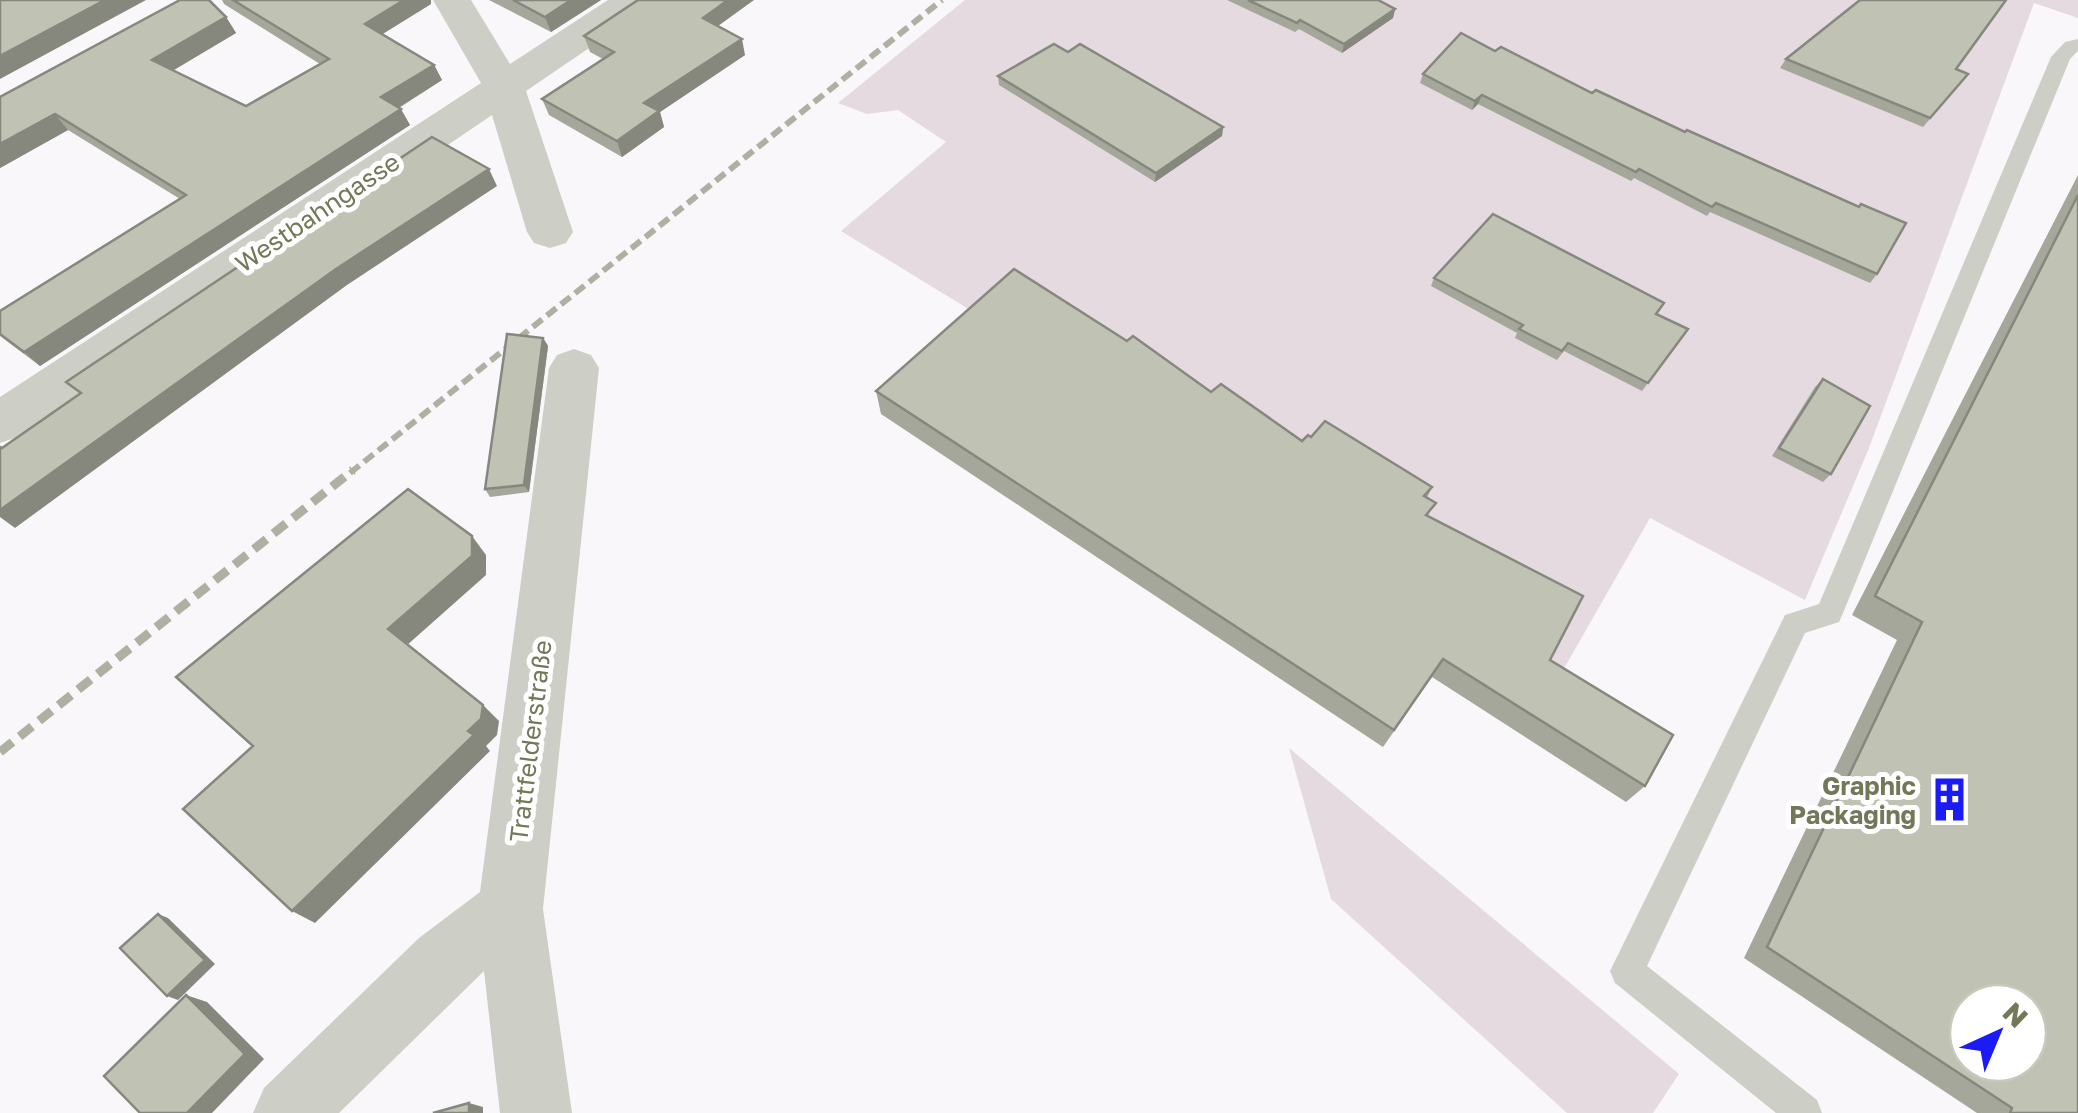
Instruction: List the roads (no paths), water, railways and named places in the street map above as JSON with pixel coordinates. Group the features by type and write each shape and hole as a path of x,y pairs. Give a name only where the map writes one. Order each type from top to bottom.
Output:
{"street":[{"path":"452,0 504,88 550,232"},
{"name":"Westbahngasse","path":"0,423 634,0"},
{"name":"Trattfelderstraße","path":"536,1113 510,909 574,368"},
{"path":"288,1113 443,962 510,909"}],"lane":[{"path":"1804,1113 1627,971 1795,624 1830,613 2061,57 2078,45"}],"railway":[{"path":"350,473 942,0"},
{"path":"0,752 353,470"}],"place":[{"name":"Graphic Packaging","path":"1949,799"}]}
